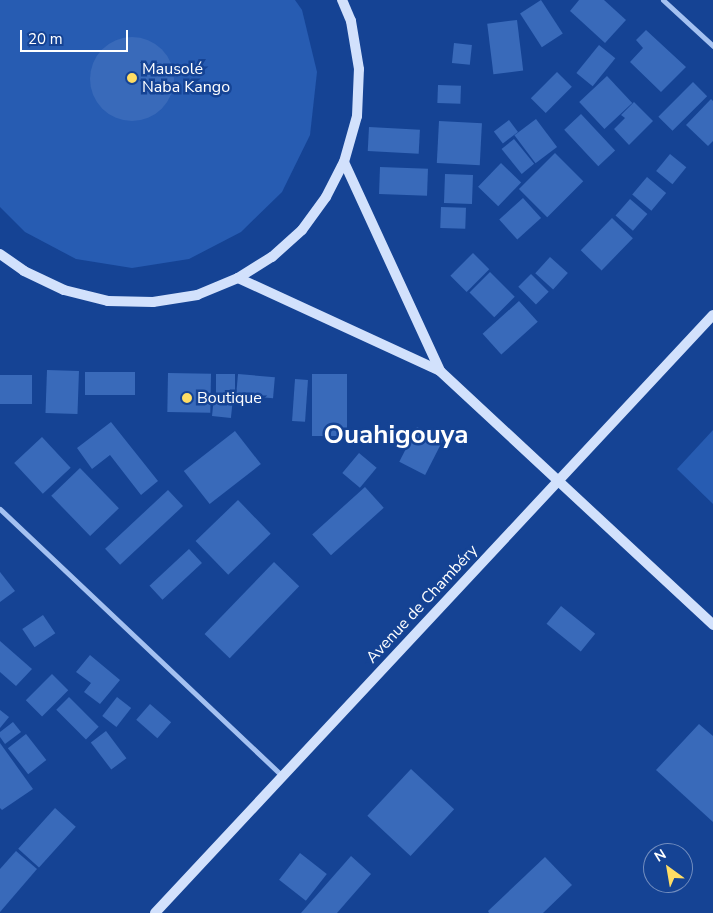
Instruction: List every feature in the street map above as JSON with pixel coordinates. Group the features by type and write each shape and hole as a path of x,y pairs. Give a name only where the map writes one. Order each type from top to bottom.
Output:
{"street":[{"path":"0,254 24,271 64,290 108,301 152,302 196,294 238,278 272,257 302,230 326,197 344,162 357,116 359,68 351,22 342,0"},
{"path":"664,0 713,46"},
{"path":"344,162 440,371"},
{"path":"238,278 440,371 713,625"},
{"name":"Avenue de Chambéry","path":"154,913 713,315"},
{"path":"0,509 282,776"}],"shaded area":[{"path":"0,0 295,0 302,10 317,72 310,135 282,192 241,232 189,259 132,268 76,259 25,232 0,207"},
{"path":"713,430 713,504 677,469"}],"building":[{"path":"541,0 563,34 542,47 520,14"},
{"path":"579,0 604,0 626,20 605,43 570,11"},
{"path":"517,20 523,71 493,74 487,24"},
{"path":"646,30 686,67 661,92 630,62 643,48 636,40"},
{"name":"Mausolé Naba Kango","path":"132,37 155,44 167,56 174,79 167,102 155,114 132,121 109,114 97,102 90,79 97,56 109,44"},
{"path":"454,43 472,45 470,65 452,63"},
{"path":"599,45 615,58 593,86 576,73"},
{"path":"557,72 572,87 546,113 531,98"},
{"path":"607,76 632,103 604,129 579,102"},
{"path":"693,82 707,96 672,131 658,117"},
{"path":"438,85 461,86 460,104 437,103"},
{"path":"711,99 713,101 713,141 708,146 686,125"},
{"path":"634,102 653,121 629,145 614,129 625,118 621,115"},
{"path":"581,114 615,151 598,166 564,130"},
{"path":"536,119 557,147 536,163 514,135"},
{"path":"509,120 518,132 503,143 494,131"},
{"path":"439,121 482,123 480,165 437,163"},
{"path":"369,127 420,130 419,154 368,151"},
{"path":"514,139 534,164 522,174 502,149"},
{"path":"555,153 583,181 547,217 519,189"},
{"path":"670,154 686,167 672,184 656,171"},
{"path":"501,163 521,182 498,206 478,187"},
{"path":"380,167 428,169 427,196 379,194"},
{"path":"445,174 473,175 472,204 444,203"},
{"path":"647,177 666,193 651,211 632,195"},
{"path":"523,198 541,218 517,239 499,219"},
{"path":"630,199 647,214 633,231 616,216"},
{"path":"441,207 466,208 465,229 440,228"},
{"path":"612,218 633,238 602,271 581,250"},
{"path":"473,253 489,269 467,292 450,276"},
{"path":"550,257 568,273 553,289 535,273"},
{"path":"490,272 515,297 494,317 469,293"},
{"path":"531,274 549,292 536,304 518,287"},
{"path":"519,301 538,322 501,355 483,334"},
{"path":"47,370 79,371 77,414 45,413"},
{"path":"85,372 135,372 135,395 85,395"},
{"path":"168,373 211,374 210,413 167,412"},
{"path":"216,374 235,374 235,395 216,395"},
{"path":"238,374 275,377 273,398 236,395"},
{"path":"312,374 347,374 347,436 312,436"},
{"path":"0,375 32,375 32,404 0,404"},
{"path":"295,379 308,380 305,422 292,421"},
{"path":"214,397 233,399 231,418 212,416"},
{"path":"111,422 158,481 141,495 110,455 92,469 77,448"},
{"path":"417,427 443,440 425,475 399,462"},
{"path":"235,431 261,464 210,504 184,471"},
{"path":"42,437 71,468 43,494 14,463"},
{"path":"359,453 377,468 360,488 342,473"},
{"path":"80,468 119,508 90,536 51,496"},
{"path":"365,487 384,508 331,555 312,535"},
{"path":"168,490 183,506 120,565 105,549"},
{"path":"238,500 271,534 228,575 196,541"},
{"path":"189,549 202,563 162,600 150,586"},
{"path":"274,562 299,586 230,658 205,634"},
{"path":"0,572 15,591 0,602"},
{"path":"561,606 595,634 581,652 547,624"},
{"path":"43,615 55,633 35,647 22,629"},
{"path":"0,641 32,669 16,686 0,672"},
{"path":"90,655 120,680 100,704 84,692 91,683 76,672"},
{"path":"52,674 68,690 42,716 26,700"},
{"path":"69,697 99,727 86,739 56,710"},
{"path":"117,697 131,708 116,727 102,716"},
{"path":"150,704 171,722 157,738 136,720"},
{"path":"0,710 9,717 0,728"},
{"path":"13,722 21,732 5,744 0,737 0,732"},
{"path":"699,724 713,736 713,822 656,770"},
{"path":"106,731 126,758 111,770 91,742"},
{"path":"26,734 46,760 28,774 8,748"},
{"path":"0,743 33,789 2,810 0,808"},
{"path":"411,769 454,809 411,856 367,816"},
{"path":"55,808 76,827 39,868 18,849"},
{"path":"16,851 37,869 0,912 0,869"},
{"path":"300,853 327,874 306,901 279,880"},
{"path":"351,856 371,874 337,913 301,913"},
{"path":"545,857 572,885 543,913 489,913 488,911"}],"place":[{"name":"Mausolé Naba Kango","path":"132,78"},
{"name":"Boutique","path":"187,398"}],"district":[{"name":"Ouahigouya","path":"396,435"}]}
